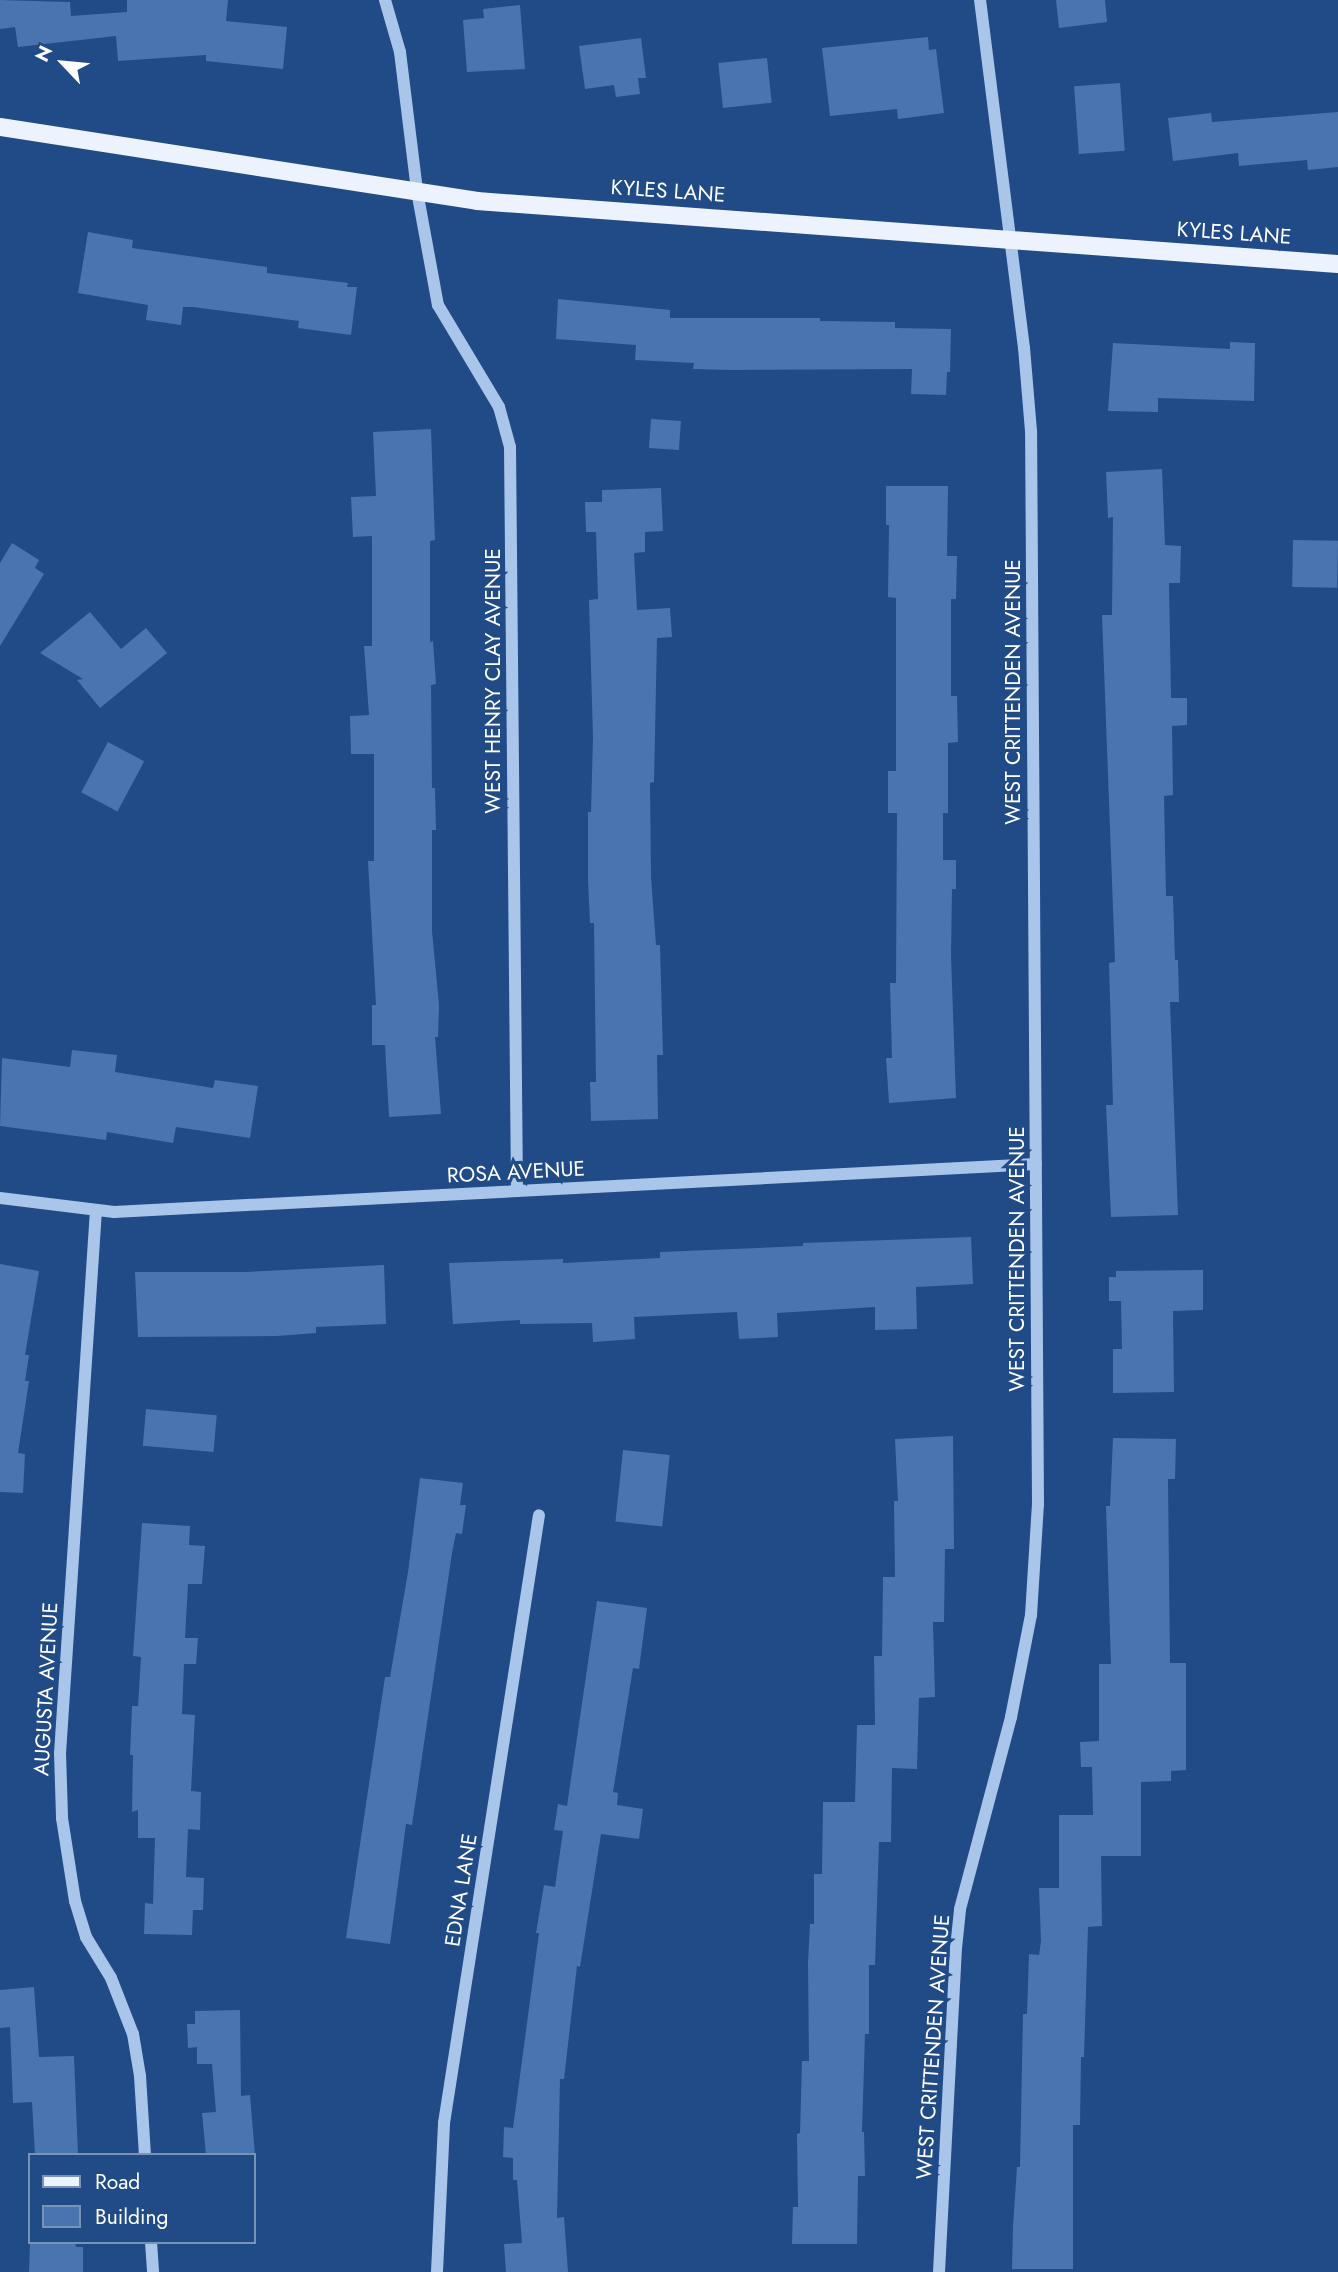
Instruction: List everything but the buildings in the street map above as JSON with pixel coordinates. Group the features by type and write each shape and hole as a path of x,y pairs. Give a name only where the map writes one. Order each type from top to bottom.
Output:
{"main road":[{"name":"KYLES LANE","path":"0,127 477,201 1338,264"}],"street":[{"name":"WEST HENRY CLAY AVENUE","path":"385,0 400,52 417,191 438,305 499,407 510,447 517,1191"},
{"name":"WEST CRITTENDEN AVENUE","path":"939,2272 960,1909 1011,1717 1031,1615 1038,1504 1031,431 1024,348 980,0"},
{"name":"ROSA AVENUE","path":"0,1198 114,1212 1036,1164"},
{"name":"AUGUSTA AVENUE","path":"96,1210 60,1753 62,1818 75,1901 86,1937 111,1978 133,2034 140,2076 145,2153"},
{"name":"EDNA LANE","path":"437,2272 444,2123 539,1515"},
{"path":"151,2244 153,2272"}]}
